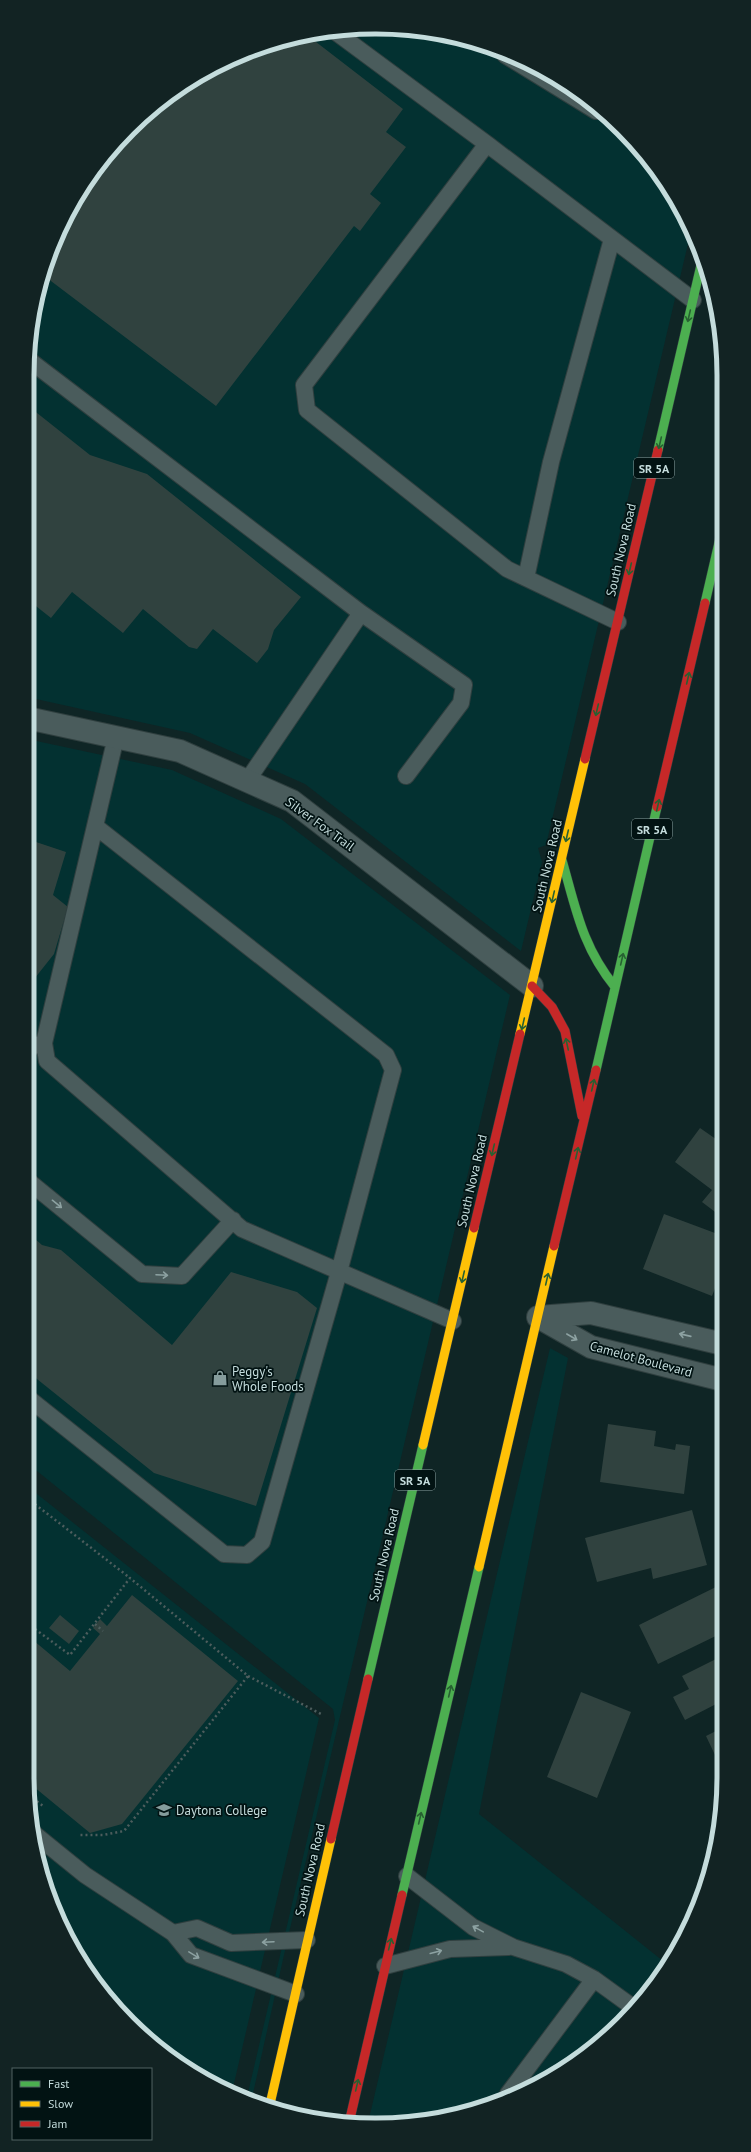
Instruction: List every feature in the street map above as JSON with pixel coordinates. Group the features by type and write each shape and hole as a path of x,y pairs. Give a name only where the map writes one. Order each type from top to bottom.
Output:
{"main road":[{"name":"South Nova Road","path":"271,2101 307,1940 700,269"},
{"name":"SR 5A","path":"350,2117 717,551"},
{"path":"562,859 584,937 599,967 615,987"},
{"path":"532,986 552,1007 565,1031 584,1123"}],"street":[{"name":"Silver Fox Trail","path":"34,719 180,751 292,801 532,986"},
{"path":"538,1317 591,1313 717,1343"},
{"name":"Camelot Boulevard","path":"538,1317 591,1348 717,1379"}],"lane":[{"path":"342,36 693,300"},
{"path":"540,76 560,89"},
{"path":"487,144 304,385 307,410 507,569 618,622"},
{"path":"526,578 551,462 612,239"},
{"path":"35,364 361,612 464,685 461,703 406,776"},
{"path":"247,781 361,612"},
{"path":"116,737 44,1043 47,1061 242,1229 453,1321"},
{"path":"34,1404 224,1554 247,1555 262,1542 339,1272 393,1070 386,1055 95,826"},
{"path":"34,1046 44,1043"},
{"path":"34,1186 142,1274 182,1276 233,1220"},
{"path":"40,1839 85,1875 173,1933 191,1955 296,1994"},
{"path":"407,1876 473,1927 513,1947 566,1964 594,1979 629,2005"},
{"path":"173,1933 197,1928 231,1944 307,1940"},
{"path":"385,1966 450,1949 513,1947"},
{"path":"511,2090 594,1979"}],"path":[{"path":"34,1503 130,1578 248,1676 323,1715"},
{"path":"34,1628 70,1655 130,1578"},
{"path":"95,1624 103,1631"},
{"path":"102,1830 103,1835 124,1831 248,1676"}],"shaded area":[{"path":"376,34 398,35 420,37 464,46 485,52 527,69 565,92 583,105 617,134 632,150 659,186 682,224 689,240 546,845 538,848 542,862 521,951 305,784 190,733 34,699 35,353 37,331 46,287 52,266 69,224 92,186 105,168 119,150 150,119 186,92 224,69 266,52 331,37"},
{"path":"34,740 172,770 281,819 510,995 288,1937 253,2095 248,2093 335,1720 333,1709 34,1469"},
{"path":"550,1348 568,1358 479,1814 662,1961 632,2002 601,2033 565,2060 527,2083 485,2100 442,2111 420,2115 369,2118"},
{"name":"Daytona College","path":"34,1492 319,1718 233,2087 205,2072 168,2047 150,2033 119,2002 92,1966 69,1928 52,1886 41,1843 35,1799"}],"building":[{"path":"314,40 403,109 386,132 406,147 370,194 381,203 360,231 354,226 216,406 48,279 69,224 92,186 119,150 150,119 186,92 224,69 266,52"},
{"path":"34,411 90,455 147,474 301,597 274,630 268,649 257,663 213,629 197,649 189,647 143,609 123,633 72,592 51,618 34,605"},
{"path":"34,841 66,852 53,895 68,907 54,954 34,979"},
{"path":"700,1128 717,1140 717,1213 702,1202 712,1190 675,1162"},
{"path":"664,1214 717,1234 717,1283 712,1296 643,1269"},
{"path":"34,1238 42,1245 61,1250 172,1345 231,1272 297,1292 317,1308 256,1506 154,1473 34,1377"},
{"path":"608,1424 656,1431 654,1446 675,1450 676,1444 690,1446 684,1494 600,1482"},
{"path":"692,1510 707,1565 653,1579 651,1568 597,1582 585,1538"},
{"path":"717,1586 717,1635 658,1664 639,1625"},
{"path":"132,1595 238,1681 122,1824 90,1833 34,1787 34,1641 70,1671 100,1634 93,1628 100,1619 107,1626"},
{"path":"60,1615 79,1631 69,1644 49,1628"},
{"path":"717,1658 717,1704 685,1720 673,1697 689,1689 682,1676"},
{"path":"581,1692 631,1712 597,1798 547,1777"},
{"path":"717,1730 717,1759 706,1736"}],"traffic: fast":[{"path":"658,450 700,269"},
{"path":"705,603 717,551"},
{"path":"596,1070 657,807"},
{"path":"562,860 576,911 587,942 604,972 615,987"},
{"path":"368,1679 423,1445"},
{"path":"402,1895 479,1567"}],"traffic: slow":[{"path":"520,1034 585,759"},
{"path":"423,1445 474,1228"},
{"path":"479,1567 554,1246"},
{"path":"271,2101 331,1839"}],"traffic: jam":[{"path":"585,759 658,450"},
{"path":"657,807 705,603"},
{"path":"532,986 552,1007 565,1031 582,1116"},
{"path":"474,1228 520,1034"},
{"path":"554,1246 596,1070"},
{"path":"331,1839 368,1679"},
{"path":"350,2117 402,1895"}],"place":[{"name":"Peggy's Whole Foods","path":"220,1378"},
{"name":"Daytona College","path":"164,1810"}]}
